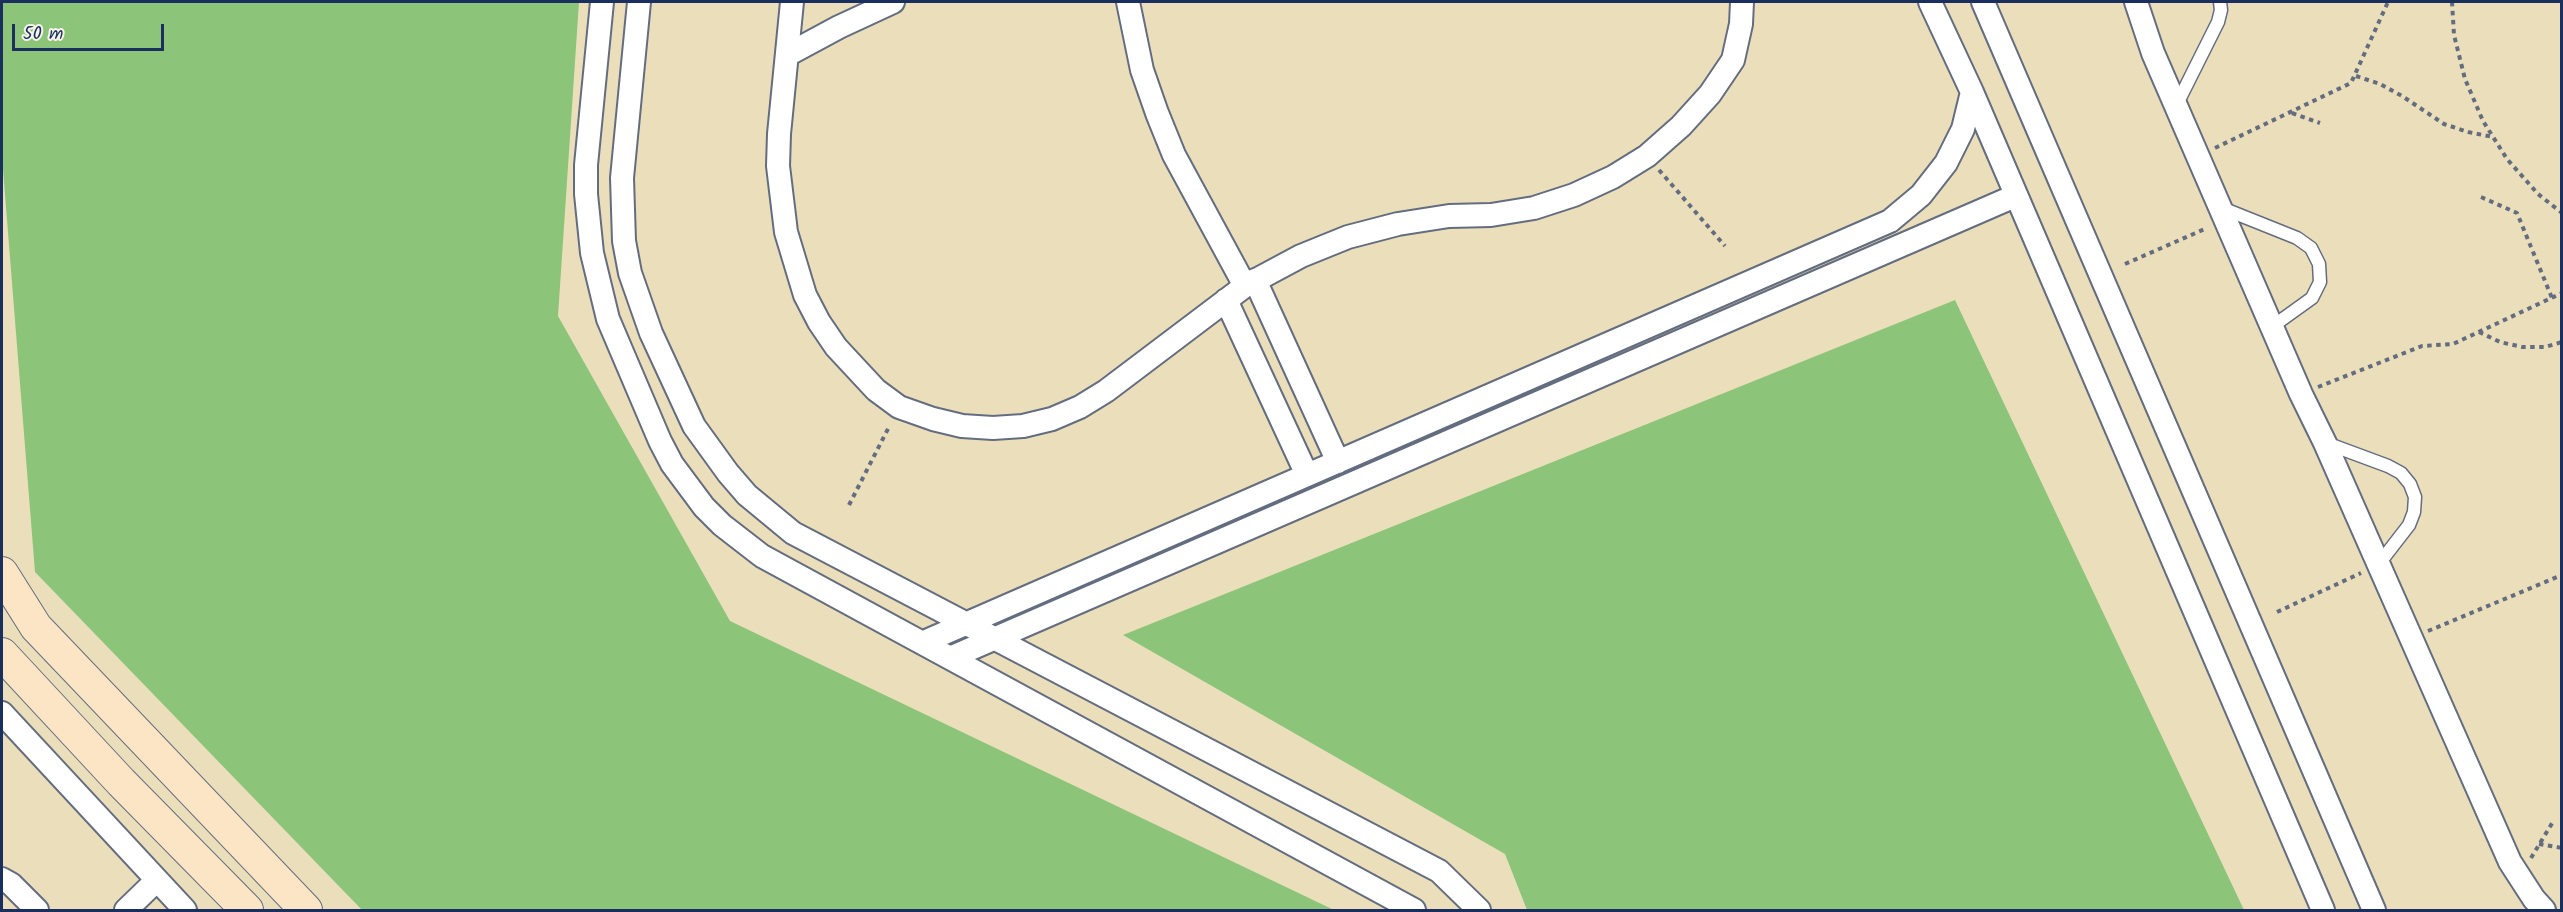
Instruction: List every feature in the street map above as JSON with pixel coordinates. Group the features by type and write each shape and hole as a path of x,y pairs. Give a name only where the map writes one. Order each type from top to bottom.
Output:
{"street":[{"path":"602,2 586,165 589,234 608,319 660,441 672,464 693,493 722,525 762,556 952,657 1414,910"},
{"path":"639,2 621,178 624,241 639,303 694,426 722,466 747,495 793,534 1439,871 1479,910"},
{"path":"792,2 778,166 784,221 794,264 805,295 819,322 836,347 876,390 899,407 933,420 962,426 993,428 1023,426 1052,419 1080,407 1106,391 1250,283 1300,256 1348,237 1398,224 1449,216 1491,215 1534,208 1574,195 1613,177 1647,156 1681,126 1710,94 1732,60 1741,24 1742,2"},
{"path":"787,55 893,2"},
{"path":"1128,2 1142,70 1156,113 1174,155 1250,283 1338,462"},
{"path":"1930,2 1972,92 2324,910"},
{"path":"1983,2 2374,910"},
{"path":"2136,2 2153,52 2301,394 2325,443 2510,862 2534,899 2544,910"},
{"path":"924,642 1890,221 1921,195 1946,163 1963,129 1972,92"},
{"path":"952,657 2015,196"},
{"path":"1226,300 1307,475"},
{"path":"2,573 36,627 306,910"},
{"path":"2,654 113,774 247,910"},
{"path":"2,713 185,910"},
{"path":"2,879 11,884 37,910"},
{"path":"126,910 157,880"}],"lane":[{"path":"2176,106 2218,22 2220,2"},
{"path":"2224,214 2297,238 2311,248 2319,264 2320,282 2312,298 2273,326"},
{"path":"2325,443 2388,466 2401,473 2410,484 2415,497 2414,512 2409,525 2378,565"}],"path":[{"path":"2198,156 2347,86 2356,76 2388,2"},
{"path":"2452,2 2454,35 2465,79 2483,121 2507,159 2538,194 2562,213"},
{"path":"2356,76 2380,84 2444,124 2493,137"},
{"path":"2291,112 2319,123"},
{"path":"1647,156 1725,246"},
{"path":"2481,197 2517,213 2552,298"},
{"path":"2125,264 2224,214"},
{"path":"2301,394 2422,346 2453,344 2562,293"},
{"path":"2479,332 2499,342 2522,347 2545,347 2562,342"},
{"path":"849,505 899,407"},
{"path":"2277,612 2378,565"},
{"path":"2411,638 2562,575"},
{"path":"2520,877 2554,820"},
{"path":"2539,844 2562,849"}],"green space":[{"path":"2,2 579,2 558,316 730,621 1334,910 362,910 35,572 2,157"},
{"path":"1955,300 2244,910 1527,910 1505,854 1123,635"}]}
